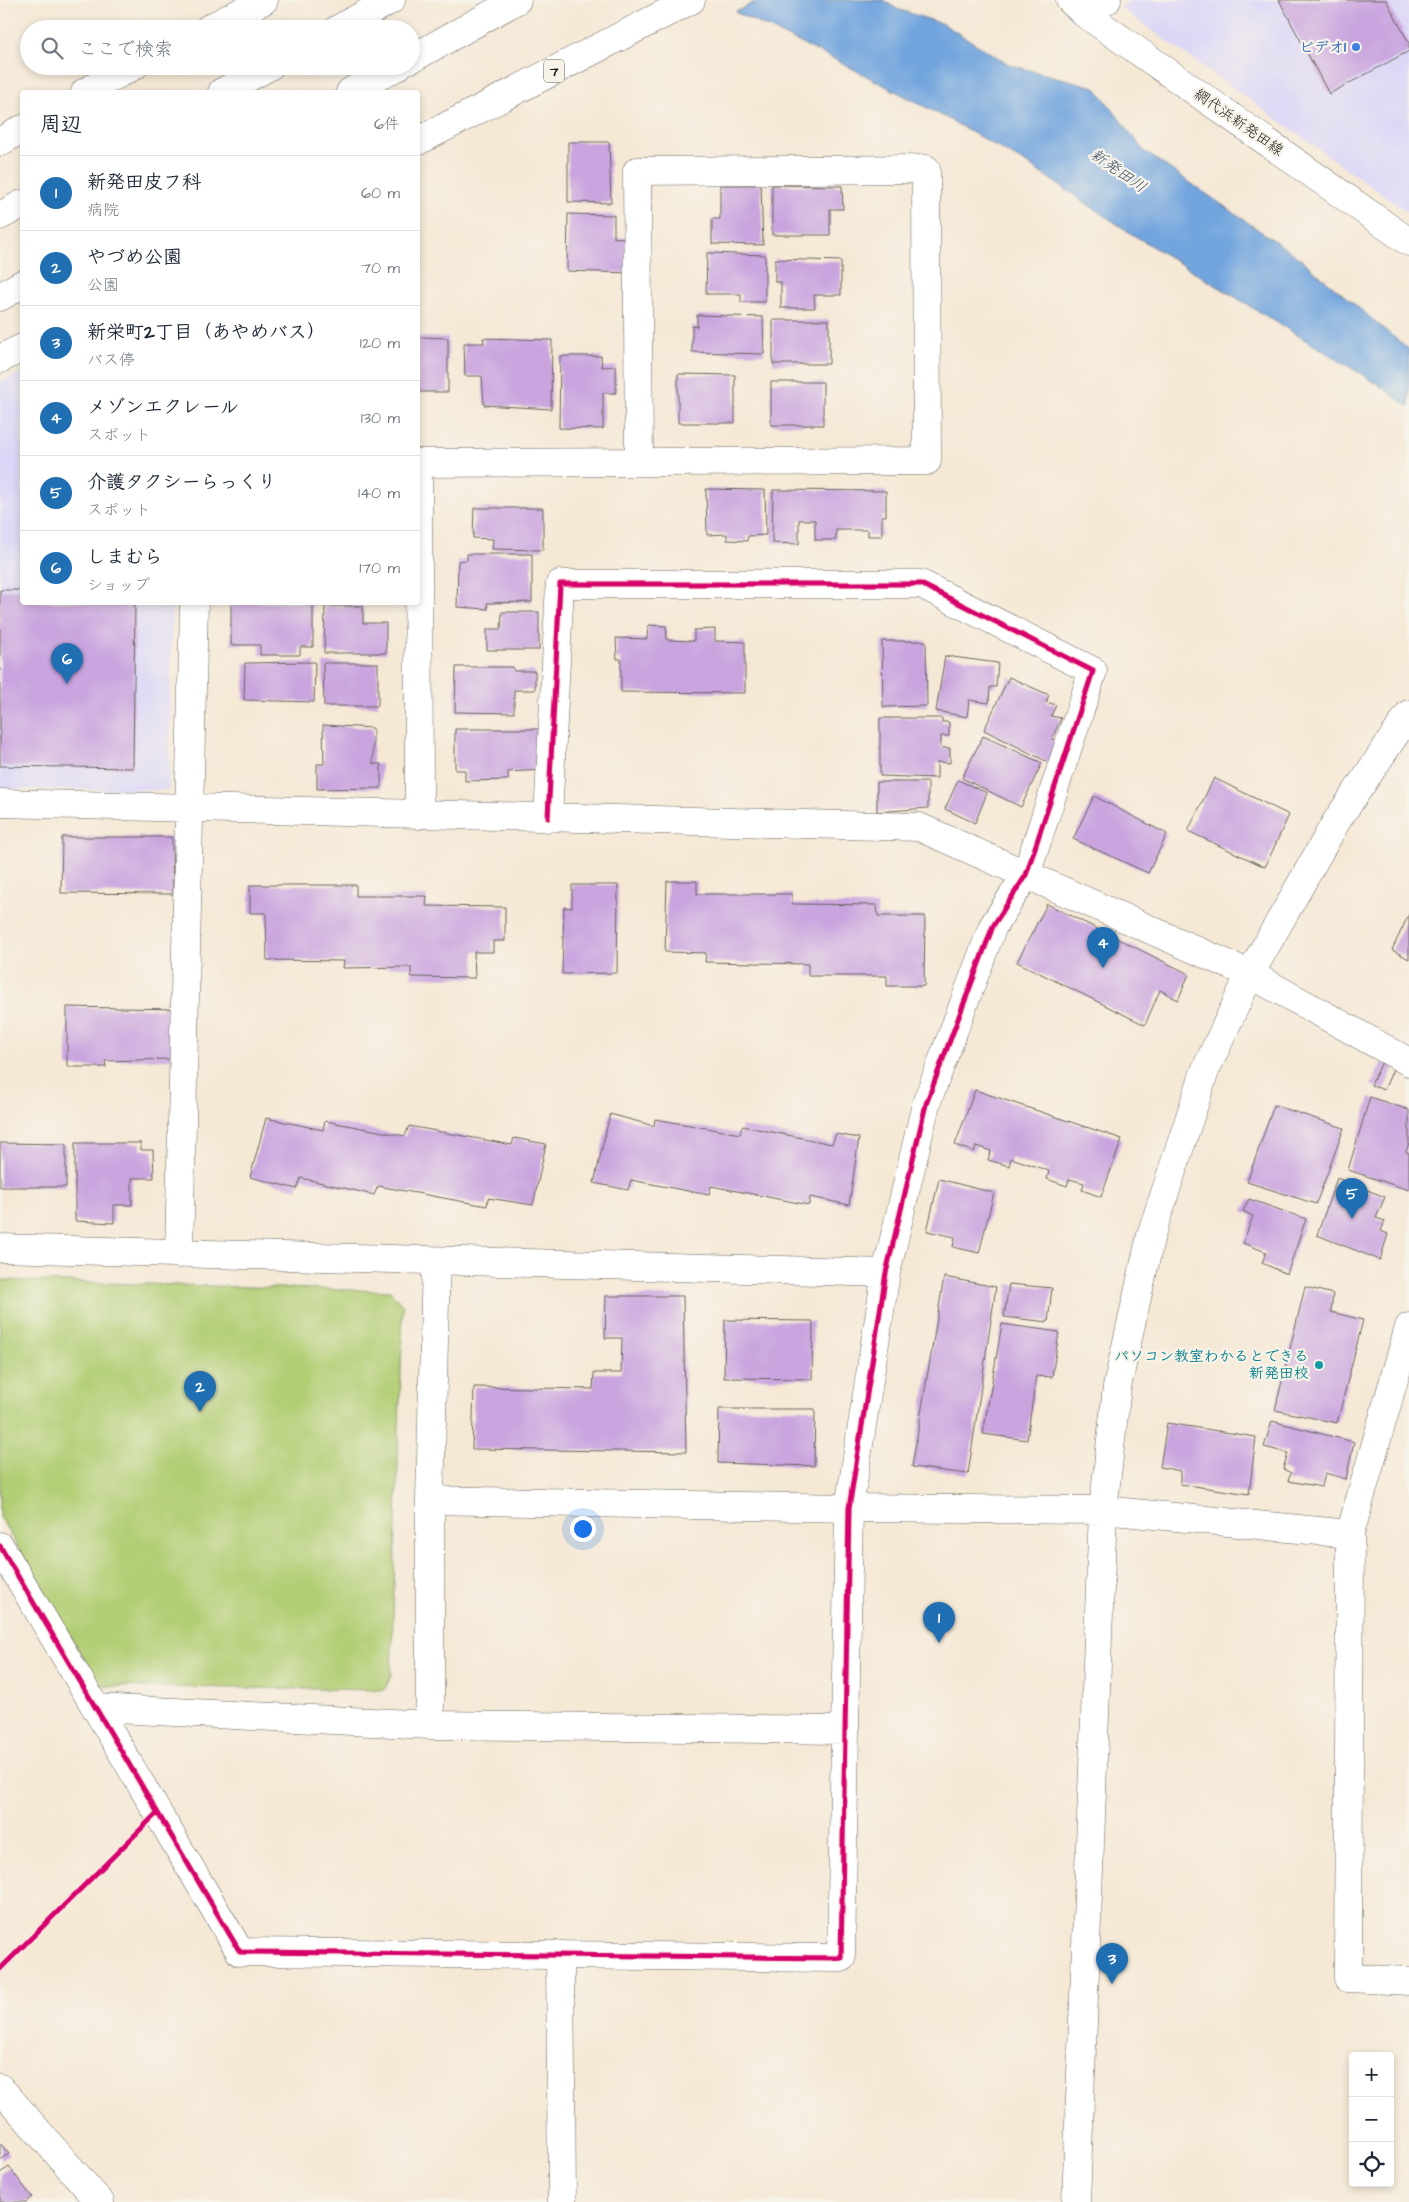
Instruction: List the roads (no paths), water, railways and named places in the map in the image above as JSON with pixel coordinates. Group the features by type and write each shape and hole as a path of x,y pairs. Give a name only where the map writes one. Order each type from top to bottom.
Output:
{"main road":[{"path":"225,20 264,0"},
{"path":"354,20 391,0"},
{"path":"420,54 517,0"},
{"name":"7","path":"420,140 691,0"},
{"name":"網代浜新発田線","path":"1087,4 1409,242"},
{"path":"89,90 117,75"},
{"path":"226,90 253,75"},
{"path":"354,90 381,75"},
{"path":"0,142 20,130"},
{"path":"420,463 927,461 926,169 637,171 639,462"},
{"path":"0,216 20,205"},
{"path":"0,297 20,285"},
{"path":"0,360 20,349"},
{"path":"0,1546 240,1952 841,1958 849,1508 886,1273 926,1104 994,926 1026,875 1093,671 921,584 560,584 548,818"},
{"path":"178,1254 194,605"},
{"path":"419,605 420,815"},
{"path":"1076,2202 1103,1510 1117,1388 1151,1235 1205,1071 1250,974 1336,822 1409,714"},
{"path":"0,803 919,827 1250,974 1409,1062"},
{"path":"0,1248 886,1273"},
{"path":"430,1725 430,1500 436,1261"},
{"path":"1409,1327 1350,1534 1348,1978 1409,1981"},
{"path":"430,1500 849,1508 1103,1510 1350,1534"},
{"path":"96,1708 430,1725 845,1730"},
{"path":"560,1955 562,2202"},
{"path":"0,2088 100,2202"}],"water":[{"name":"新発田川","path":"759,0 883,0 897,9 943,24 1010,65 1095,87 1144,151 1298,257 1409,350 1409,407 1376,383 1135,236 1029,165 952,121 838,61 735,12"}],"place":[{"name":"ビデオ1","path":"1356,47"},
{"name":"しまむら","path":"67,684"},
{"name":"メゾンエクレール","path":"1103,968"},
{"name":"介護タクシーらっくり","path":"1352,1219"},
{"name":"パソコン教室わかるとできる 新発田校","path":"1319,1365"},
{"name":"やづめ公園","path":"200,1412"},
{"name":"新発田皮フ科","path":"939,1643"},
{"name":"新栄町2丁目（あやめバス）","path":"1112,1984"}]}
